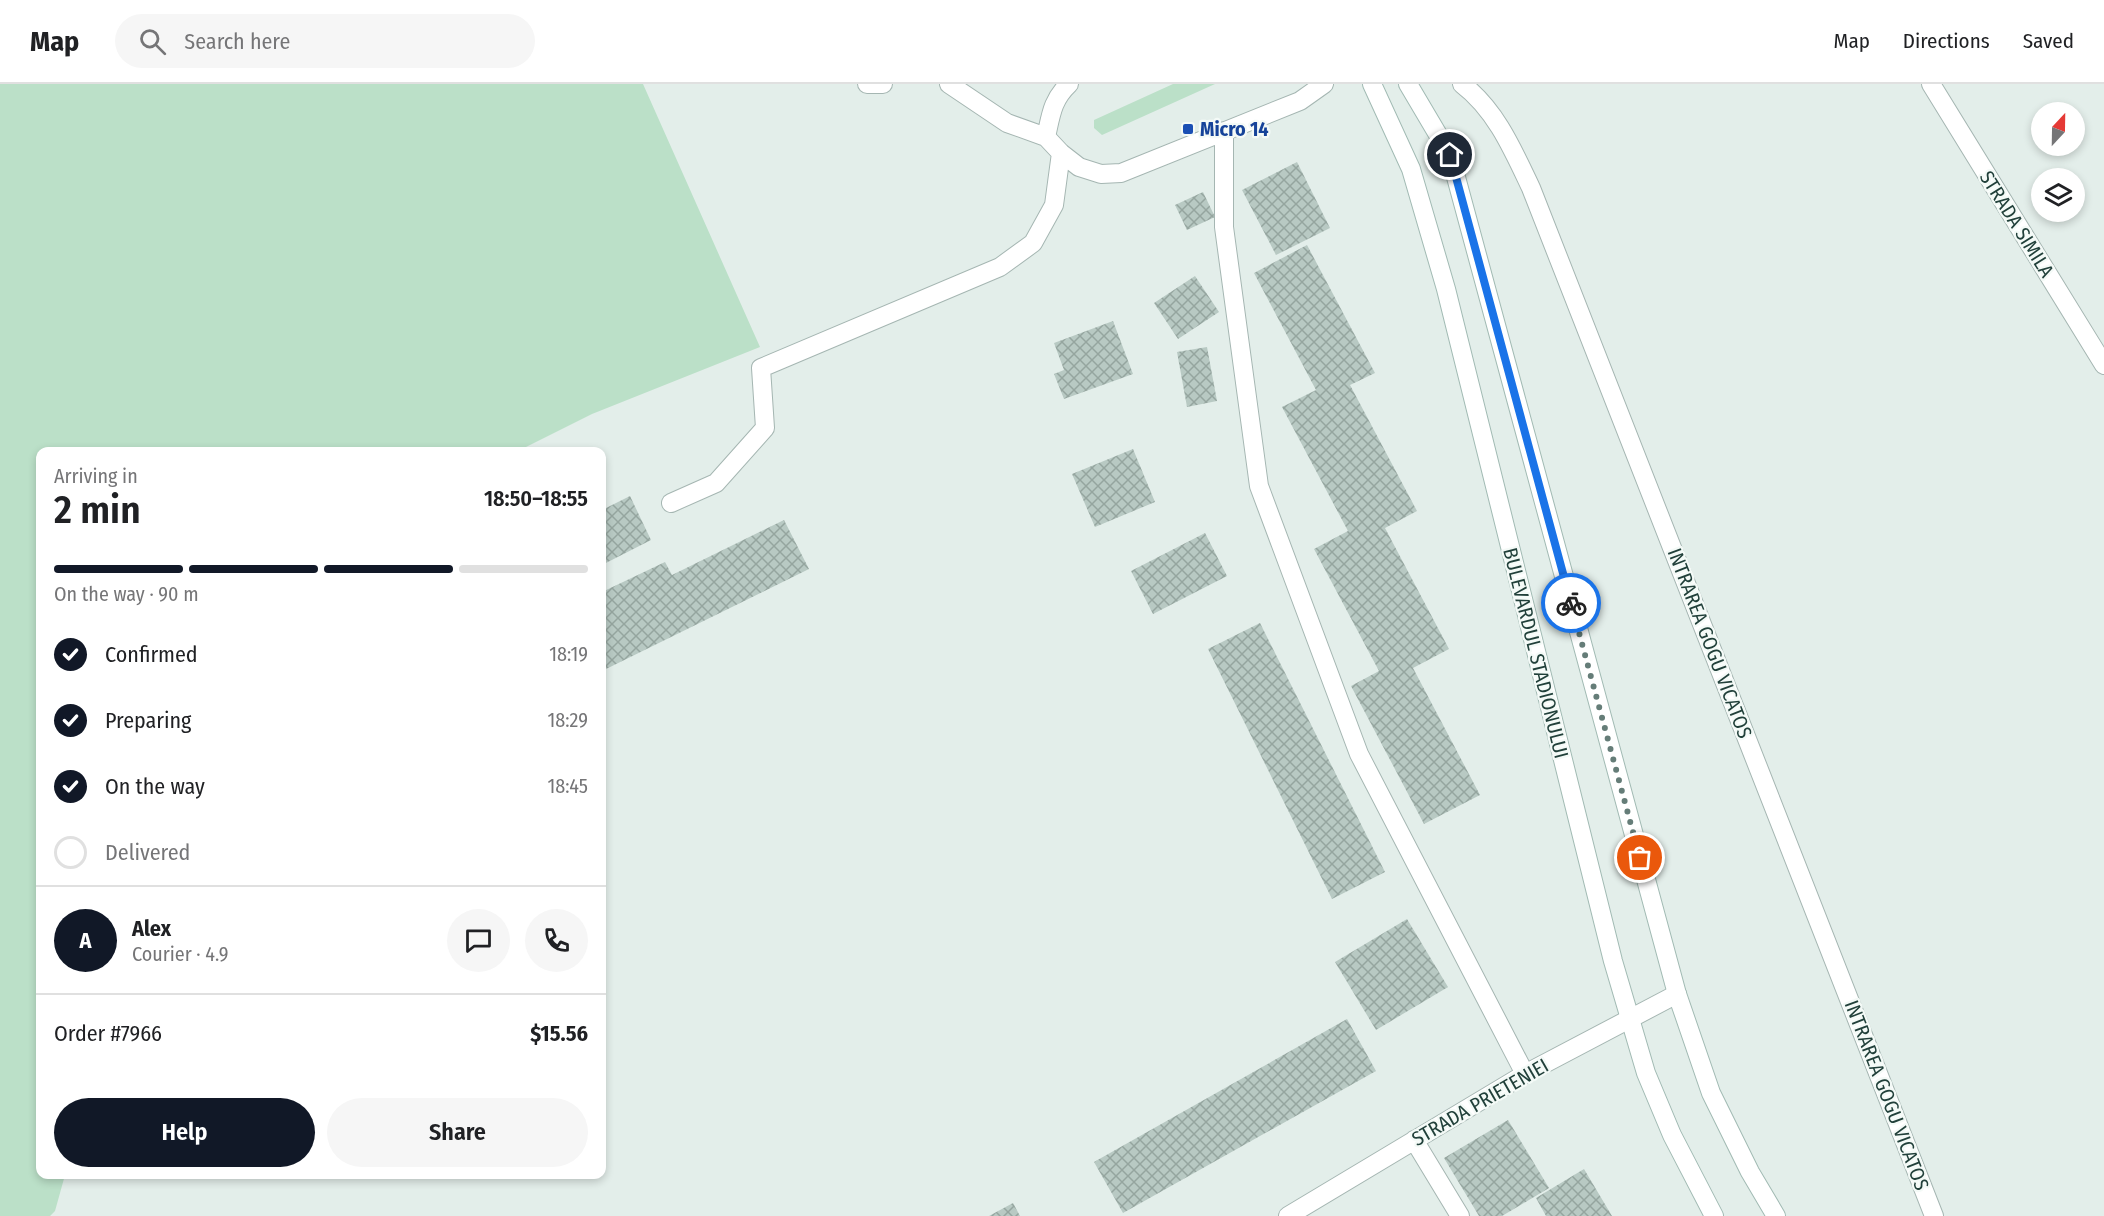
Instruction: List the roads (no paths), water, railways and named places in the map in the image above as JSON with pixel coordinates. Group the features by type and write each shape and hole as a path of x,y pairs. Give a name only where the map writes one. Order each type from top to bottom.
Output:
{"main road":[{"path":"867,84 884,84"},
{"path":"949,84 1007,123 1046,137 1079,167 1101,174 1121,173 1224,132 1300,101 1324,84"},
{"path":"1046,137 1058,95 1069,84"},
{"name":"BULEVARDUL STADIONULUI","path":"1372,84 1411,169 1443,278 1613,961 1630,1018 1650,1083 1672,1135 1714,1216"},
{"path":"1408,84 1450,155 1677,994 1711,1093 1750,1172 1776,1216"},
{"name":"INTRAREA GOGU VICATOS","path":"1462,84 1472,91 1504,130 1531,188 1934,1216"},
{"name":"STRADA SIMILA","path":"1931,84 2104,365"},
{"path":"1224,132 1224,227 1259,486 1359,754 1525,1074"},
{"path":"671,504 716,483 765,428 761,368 1000,267 1034,243 1054,205 1061,153"},
{"name":"STRADA PRIETENIEI","path":"1288,1216 1525,1074 1677,994"},
{"path":"1414,1140 1461,1216"}],"place":[{"name":"Micro 14","path":"1188,129"}]}
